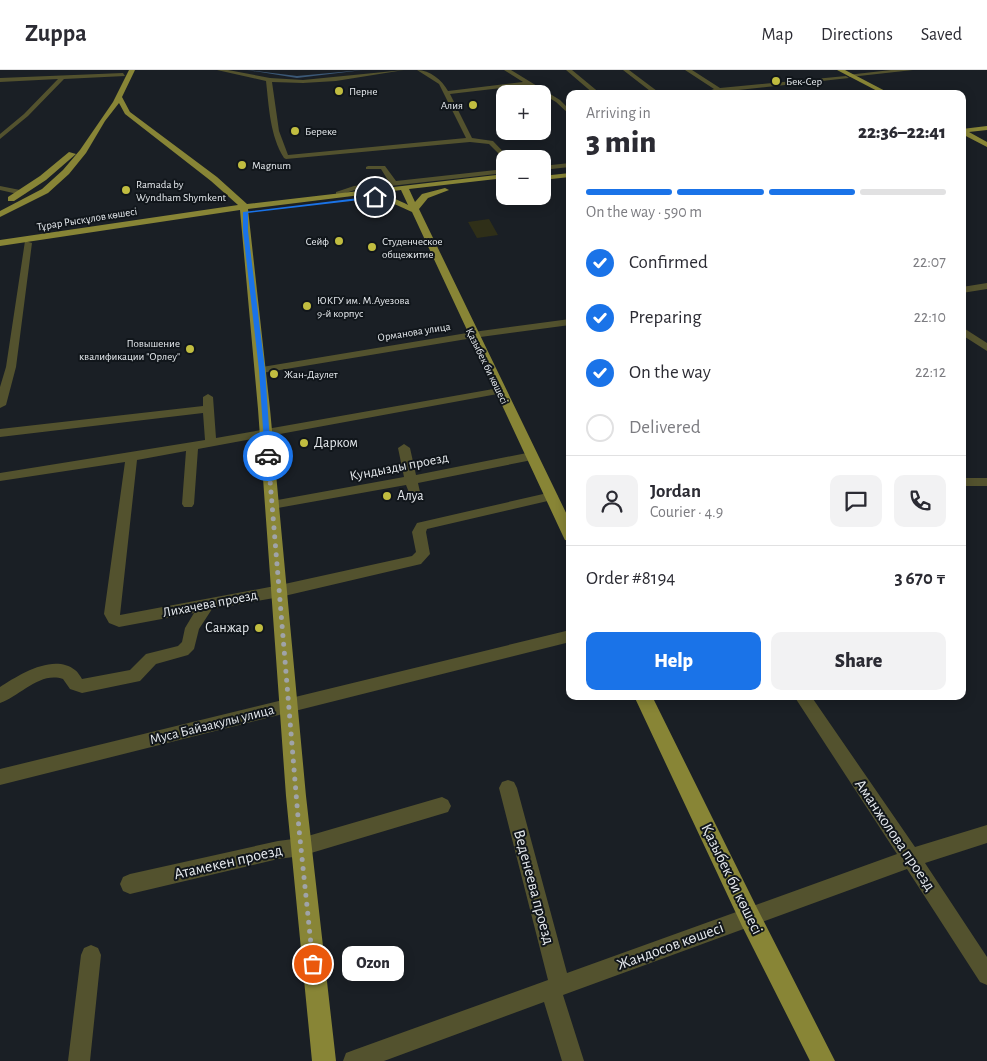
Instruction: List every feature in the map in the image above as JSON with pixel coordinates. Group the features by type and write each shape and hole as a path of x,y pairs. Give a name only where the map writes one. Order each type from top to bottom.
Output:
{"main road":[{"path":"0,214 45,191 55,183 83,151 117,100 132,70"},
{"path":"840,70 848,77 879,90"},
{"path":"0,209 47,182 59,171 110,98 124,73"},
{"path":"117,100 127,113 223,187 245,209 262,370 265,434 280,591 288,707 324,1061"},
{"path":"107,114 127,113"},
{"path":"975,121 986,125"},
{"path":"966,126 986,125"},
{"path":"966,130 986,125"},
{"path":"986,125 976,134 986,144"},
{"path":"966,133 986,144"},
{"path":"966,139 986,144"},
{"path":"0,219 49,194 62,184 88,158 87,153 83,151"},
{"path":"0,205 22,193 72,154"},
{"path":"551,170 566,168"},
{"path":"551,177 566,175"},
{"name":"Тұрар Рыскұлов көшесі","path":"0,248 292,200 496,177"},
{"path":"359,199 392,200 413,210 428,194 458,188 496,184"},
{"path":"223,187 257,198 292,200"},
{"path":"402,187 458,188"},
{"name":"Тұрар Рыскұлов көшесі","path":"0,243 245,209 359,199 402,187"},
{"name":"Қазыбек би көшесі","path":"402,187 566,527"},
{"name":"Қазыбек би көшесі","path":"644,700 750,918 823,1061"}],"street":[{"path":"53,78 61,70"},
{"path":"220,70 269,80 323,80 401,70"},
{"path":"420,70 440,83 447,93 456,116 470,140"},
{"path":"507,70 566,105"},
{"path":"569,70 593,90"},
{"path":"626,70 653,90"},
{"path":"688,70 718,90 908,70"},
{"path":"856,70 864,74"},
{"path":"2,78 62,78 124,73"},
{"path":"291,74 330,73"},
{"path":"0,137 26,115 62,78"},
{"path":"269,80 269,97 277,134 286,157 470,140 491,142 499,150"},
{"path":"447,93 527,83"},
{"path":"551,168 566,167"},
{"path":"368,168 384,168 402,187 496,173"},
{"path":"0,188 22,193"},
{"path":"0,405 10,367 28,244"},
{"path":"966,289 987,286"},
{"name":"Орманова улица","path":"262,370 473,335 566,323"},
{"path":"966,333 987,348"},
{"path":"0,477 192,448 499,390"},
{"path":"0,433 208,403 211,444"},
{"path":"188,504 192,448"},
{"path":"404,448 412,486"},
{"name":"Кундызды проезд","path":"272,505 412,486 532,456"},
{"name":"Лихачева проезд","path":"131,458 111,614 114,619 119,621 280,591 416,560 423,554 419,532 422,526 552,496"},
{"path":"966,482 987,482"},
{"path":"0,696 24,680 52,672 63,671 69,674 76,684 82,686 134,676 151,659 182,652 186,649 192,628 207,605"},
{"name":"Муса Байзакулы улица","path":"0,777 566,637"},
{"name":"Аманжолова проезд","path":"805,700 987,975"},
{"name":"Веденеева проезд","path":"508,788 555,987"},
{"name":"Атамекен проезд","path":"130,884 301,846 442,806"},
{"name":"Жандосов көшесі","path":"354,1061 911,858 987,834"},
{"path":"79,1061 91,955"},
{"path":"555,987 573,1061"}],"shaded area":[{"path":"489,219 498,235 477,238 468,222"}],"waterway":[{"path":"249,70 297,77 361,70"}],"way so far":[{"path":"268,456 288,707 313,964"}],"place":[{"name":"Бек-Сер","path":"776,81"},
{"name":"Перне","path":"339,91"},
{"name":"Алия","path":"473,105"},
{"name":"Береке","path":"295,131"},
{"name":"Magnum","path":"242,165"},
{"name":"Ramada by Wyndham Shymkent","path":"126,190"},
{"name":"Сейф","path":"339,241"},
{"name":"Студенческое общежитие","path":"372,247"},
{"name":"ЮКГУ им. М.Ауезова 9-й корпус","path":"307,306"},
{"name":"Повышение квалификации \"Орлеу\"","path":"190,349"},
{"name":"Жан-Даулет","path":"274,374"},
{"name":"Дарком","path":"304,443"},
{"name":"Алуа","path":"387,496"},
{"name":"Санжар","path":"259,628"},
{"name":"Ozon","path":"313,964"}],"route":[{"path":"268,456 262,370 246,231 246,212 375,197"}]}
